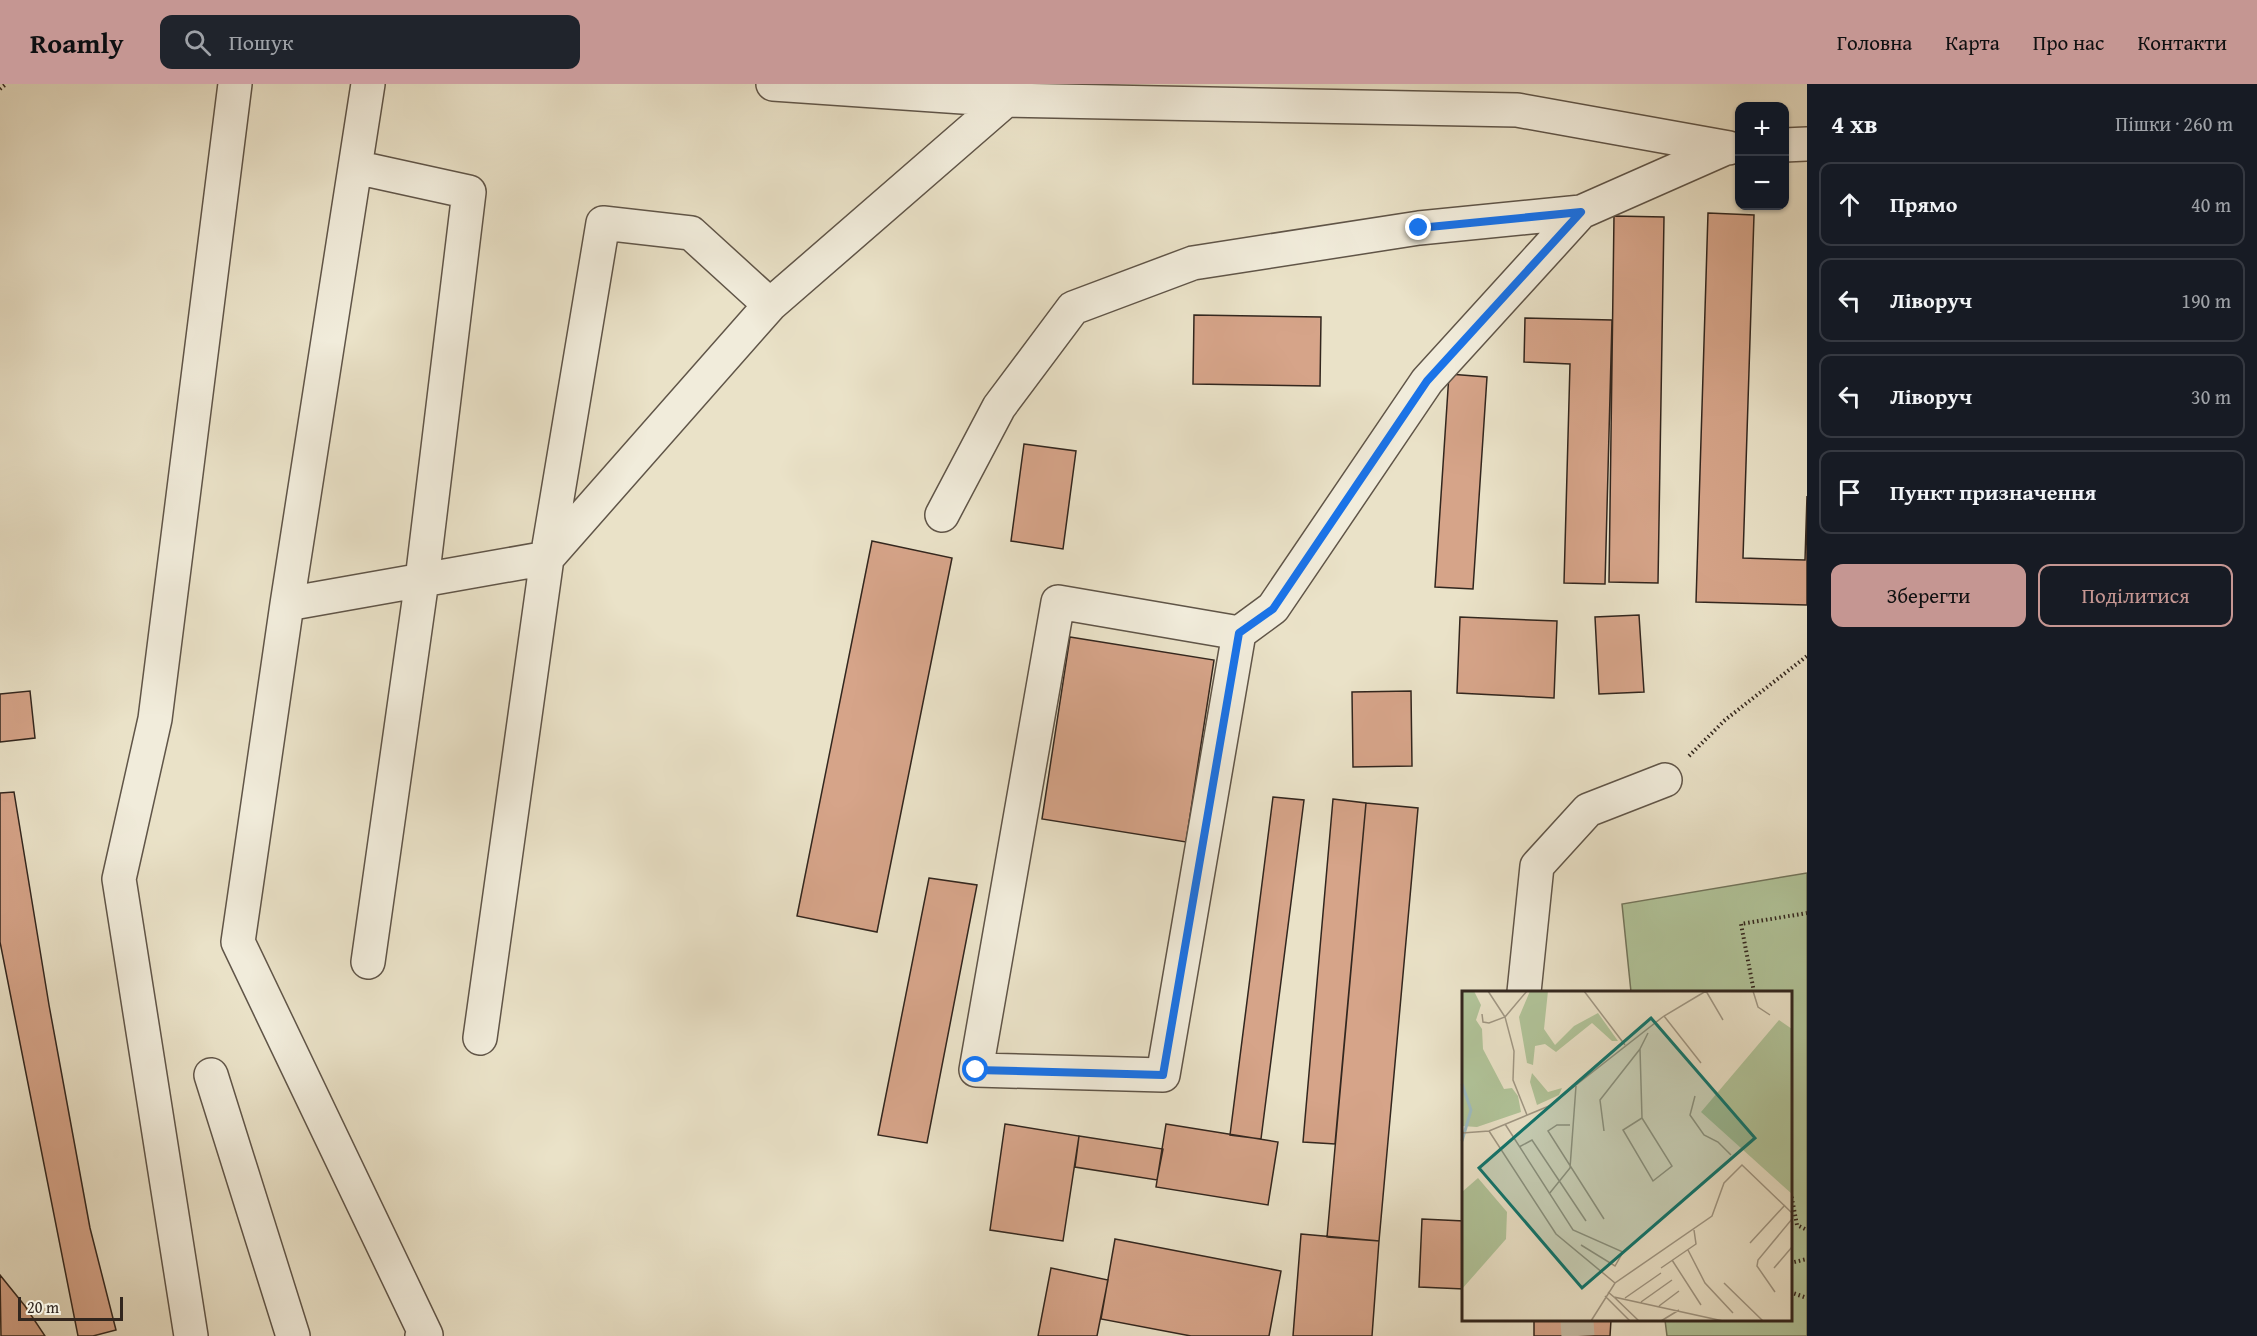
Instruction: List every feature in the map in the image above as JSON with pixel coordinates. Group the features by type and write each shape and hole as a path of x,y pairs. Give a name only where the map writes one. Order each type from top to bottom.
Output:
{"street":[{"path":"191,1336 118,879 155,719 235,84"},
{"path":"368,84 287,604 238,942 426,1335 422,1336"},
{"path":"773,84 1006,100 1517,97 1733,148"},
{"path":"287,604 547,558 770,305 1006,100"},
{"path":"1789,145 1807,144"},
{"path":"942,515 999,407 1073,308 1192,263 1419,228 1581,212 1733,148"},
{"path":"355,167 469,192 422,580 368,962"},
{"path":"1239,633 1163,1075 976,1070 1058,602 1239,633 1273,609 1427,381 1581,212"},
{"path":"480,1038 547,558 603,223 691,233 770,305"},
{"path":"1524,991 1537,866 1588,810 1665,780"},
{"path":"211,1075 293,1336"}],"path":[{"path":"0,88 6,84"},
{"path":"1665,780 1725,720 1807,656"},
{"path":"1754,991 1741,924 1807,913"},
{"path":"1793,1211 1797,1225 1807,1230"},
{"path":"1792,1263 1807,1259"},
{"path":"1792,1292 1807,1298"}],"green space":[{"path":"1807,873 1807,1336 1667,1336 1665,1321 1792,1321 1792,991 1631,991 1622,904"}],"building":[{"path":"1708,213 1754,215 1743,558 1805,560 1807,496 1807,605 1696,602"},
{"path":"1614,216 1664,217 1658,583 1609,582"},
{"path":"1194,315 1321,317 1320,386 1193,384"},
{"path":"1525,318 1612,320 1605,584 1564,583 1570,364 1524,362"},
{"path":"1449,374 1487,377 1473,589 1435,587"},
{"path":"1024,444 1076,451 1063,549 1011,541"},
{"path":"872,541 952,558 877,932 797,916"},
{"path":"1639,615 1644,692 1599,694 1595,617"},
{"path":"1460,617 1557,621 1554,698 1457,693"},
{"path":"1070,637 1214,660 1186,842 1042,819"},
{"path":"30,691 35,738 0,742 0,694"},
{"path":"1411,691 1412,766 1353,767 1352,692"},
{"path":"14,792 49,1005 90,1228 116,1330 93,1336 78,1336 0,942 0,793"},
{"path":"1273,797 1304,800 1261,1139 1230,1135"},
{"path":"1333,799 1366,803 1335,1144 1303,1142"},
{"path":"1366,803 1418,808 1379,1241 1327,1237"},
{"path":"929,878 977,885 927,1143 878,1135"},
{"path":"1005,1124 1079,1136 1063,1241 990,1230"},
{"path":"1166,1124 1278,1142 1268,1205 1156,1187"},
{"path":"1079,1136 1163,1149 1157,1180 1075,1167"},
{"path":"1422,1219 1462,1221 1462,1289 1419,1287"},
{"path":"1301,1234 1379,1241 1372,1336 1293,1336"},
{"path":"1115,1239 1281,1271 1269,1336 1191,1336 1101,1319"},
{"path":"1051,1268 1108,1280 1097,1336 1038,1336"},
{"path":"0,1275 25,1306 45,1336 1,1336"},
{"path":"1534,1321 1611,1321 1610,1336 1534,1336"}],"tunnel":[{"path":"1577,1321 1578,1336"}],"route":[{"path":"976,1070 1163,1075 1239,633 1273,609 1427,381 1581,212 1419,228"}]}
